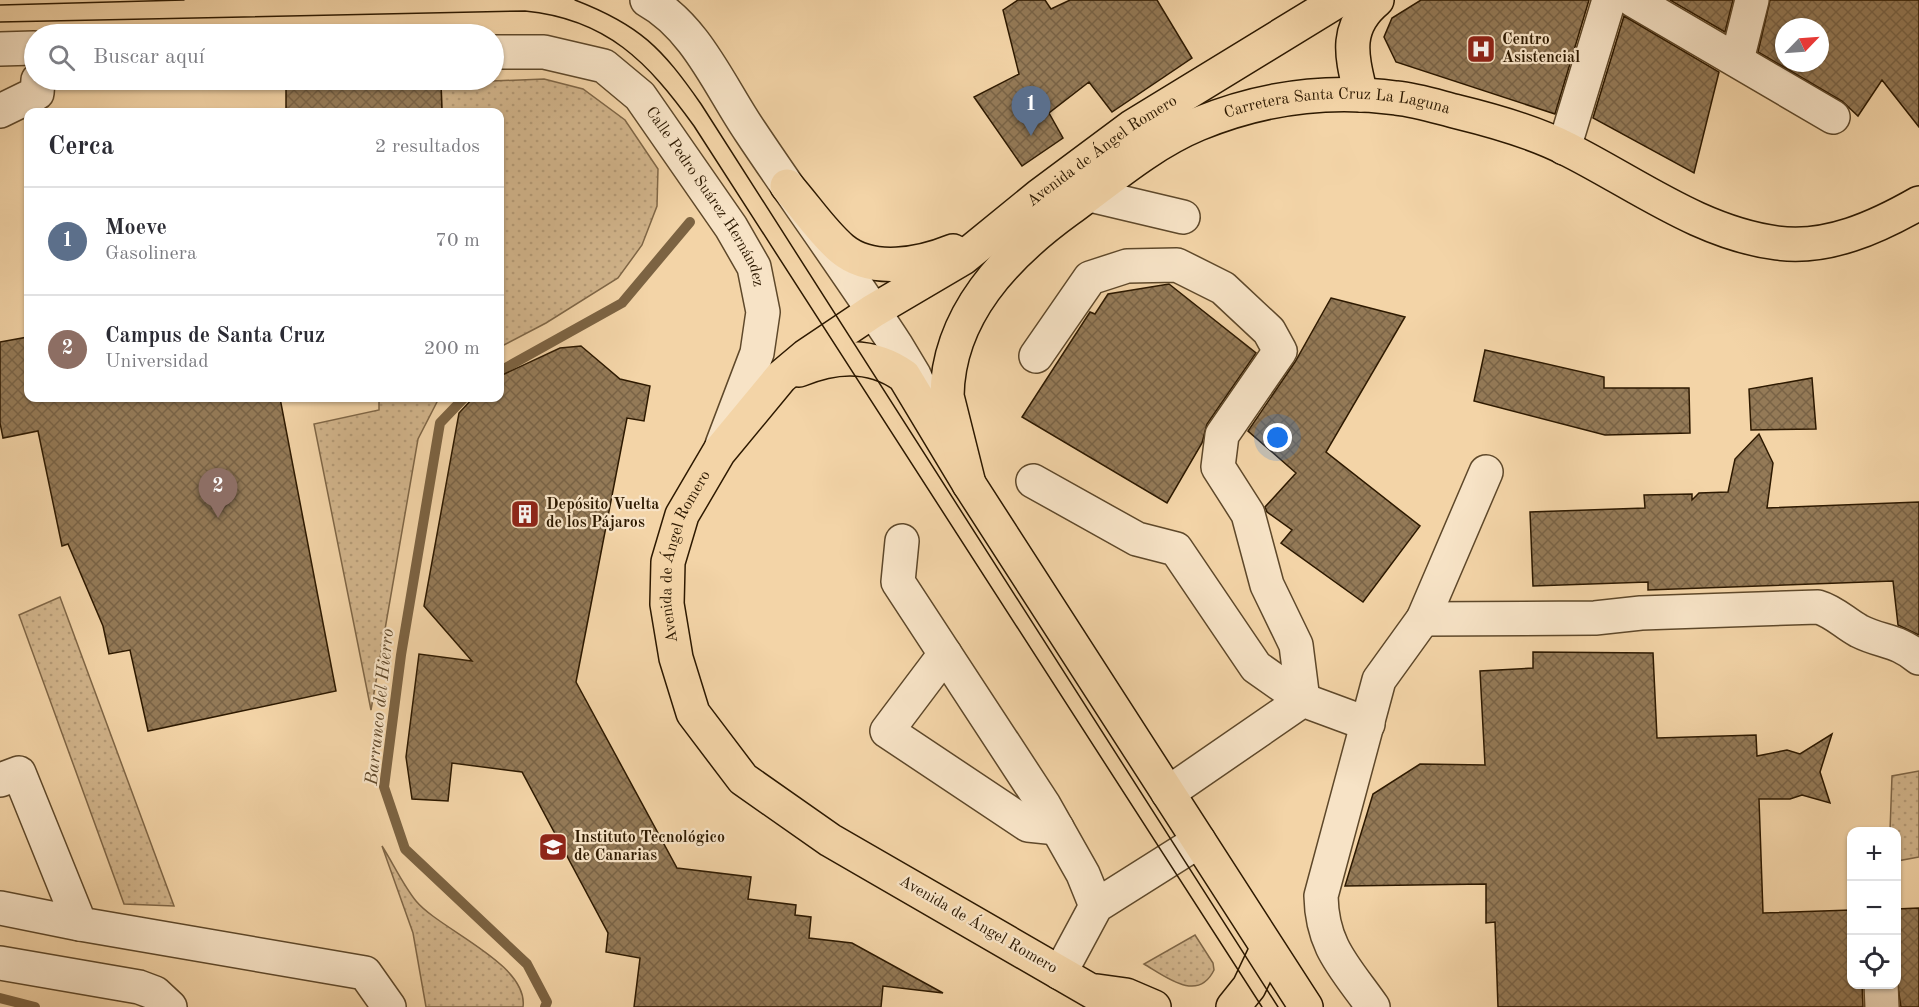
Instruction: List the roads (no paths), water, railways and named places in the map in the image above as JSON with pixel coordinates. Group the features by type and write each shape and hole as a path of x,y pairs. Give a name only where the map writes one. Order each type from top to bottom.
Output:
{"main road":[{"name":"Avenida de Ángel Romero","path":"1119,1007 830,840 743,779 693,713 676,658 667,604 668,562 682,515 719,452 781,377 806,356 873,311 963,258 1039,196 1133,126 1311,9 1339,0"},
{"path":"1361,95 1352,39 1358,21 1377,0"},
{"name":"Carretera Santa Cruz La Laguna","path":"969,484 947,396 950,365 968,313 1005,264 1037,233 1145,154 1197,125 1273,100 1313,95 1398,98 1488,119 1564,148 1688,215 1739,236 1779,244 1817,243 1847,236 1888,220 1919,203"},
{"path":"788,186 843,250 864,260 896,264 926,262 980,243"},
{"path":"781,377 830,361 864,358 887,364 904,376 969,484 1306,1007"},
{"path":"1233,1007 1249,987 1268,949"},
{"path":"1089,990 1126,995 1154,1007"}],"street":[{"path":"647,0 662,9 701,53 914,375 935,425"},
{"path":"1564,148 1609,0"},
{"path":"1633,0 1833,117"},
{"path":"1737,60 1752,0"},
{"path":"0,49 24,48"},
{"name":"Calle Pedro Suárez Hernández","path":"504,52 544,52 603,66 640,96 730,227 754,267 763,312 757,353 719,452"},
{"path":"0,111 37,93 37,90"},
{"path":"1090,195 1183,217"},
{"path":"1036,356 1090,278 1127,266 1177,265 1223,288 1269,331 1280,351 1222,435 1218,467 1248,514 1267,585 1296,645 1303,700"},
{"path":"1373,1007 1328,943 1321,920 1320,896 1380,680 1423,619 1486,472"},
{"path":"1033,482 1137,539 1176,549 1256,667 1303,700 1368,724"},
{"path":"902,541 898,582 1057,828 1083,874 1096,906"},
{"path":"1423,619 1595,618 1641,613 1818,607 1835,612 1858,630 1903,645 1919,658"},
{"path":"945,654 887,731 1028,825 1057,828"},
{"path":"1168,793 1303,700"},
{"path":"0,780 19,773 80,924"},
{"path":"1059,973 1096,906 1199,842"},
{"path":"0,908 365,973 389,1007"},
{"path":"0,963 139,987 155,993 170,1007"},
{"path":"1881,989 1882,1007"}],"waterway":[{"name":"Barranco del Hierro","path":"504,369 622,303 690,222"},
{"name":"Barranco del Hierro","path":"460,402 440,423 401,655 384,787 405,849 527,964 547,1002 545,1007"},
{"path":"0,998 35,1007"}],"tram line":[{"path":"0,5 184,0"},
{"path":"575,0 617,19 648,40 674,68 701,104 1278,1007"},
{"path":"0,22 525,11 580,23 623,48 660,82 694,126 1262,1007"}],"place":[{"name":"Centro Asistencial","path":"1481,49"},
{"name":"Moeve","path":"1031,136"},
{"name":"Depósito Vuelta de los Pájaros","path":"525,514"},
{"name":"Campus de Santa Cruz","path":"218,518"},
{"name":"Instituto Tecnológico de Canarias","path":"553,847"}]}
